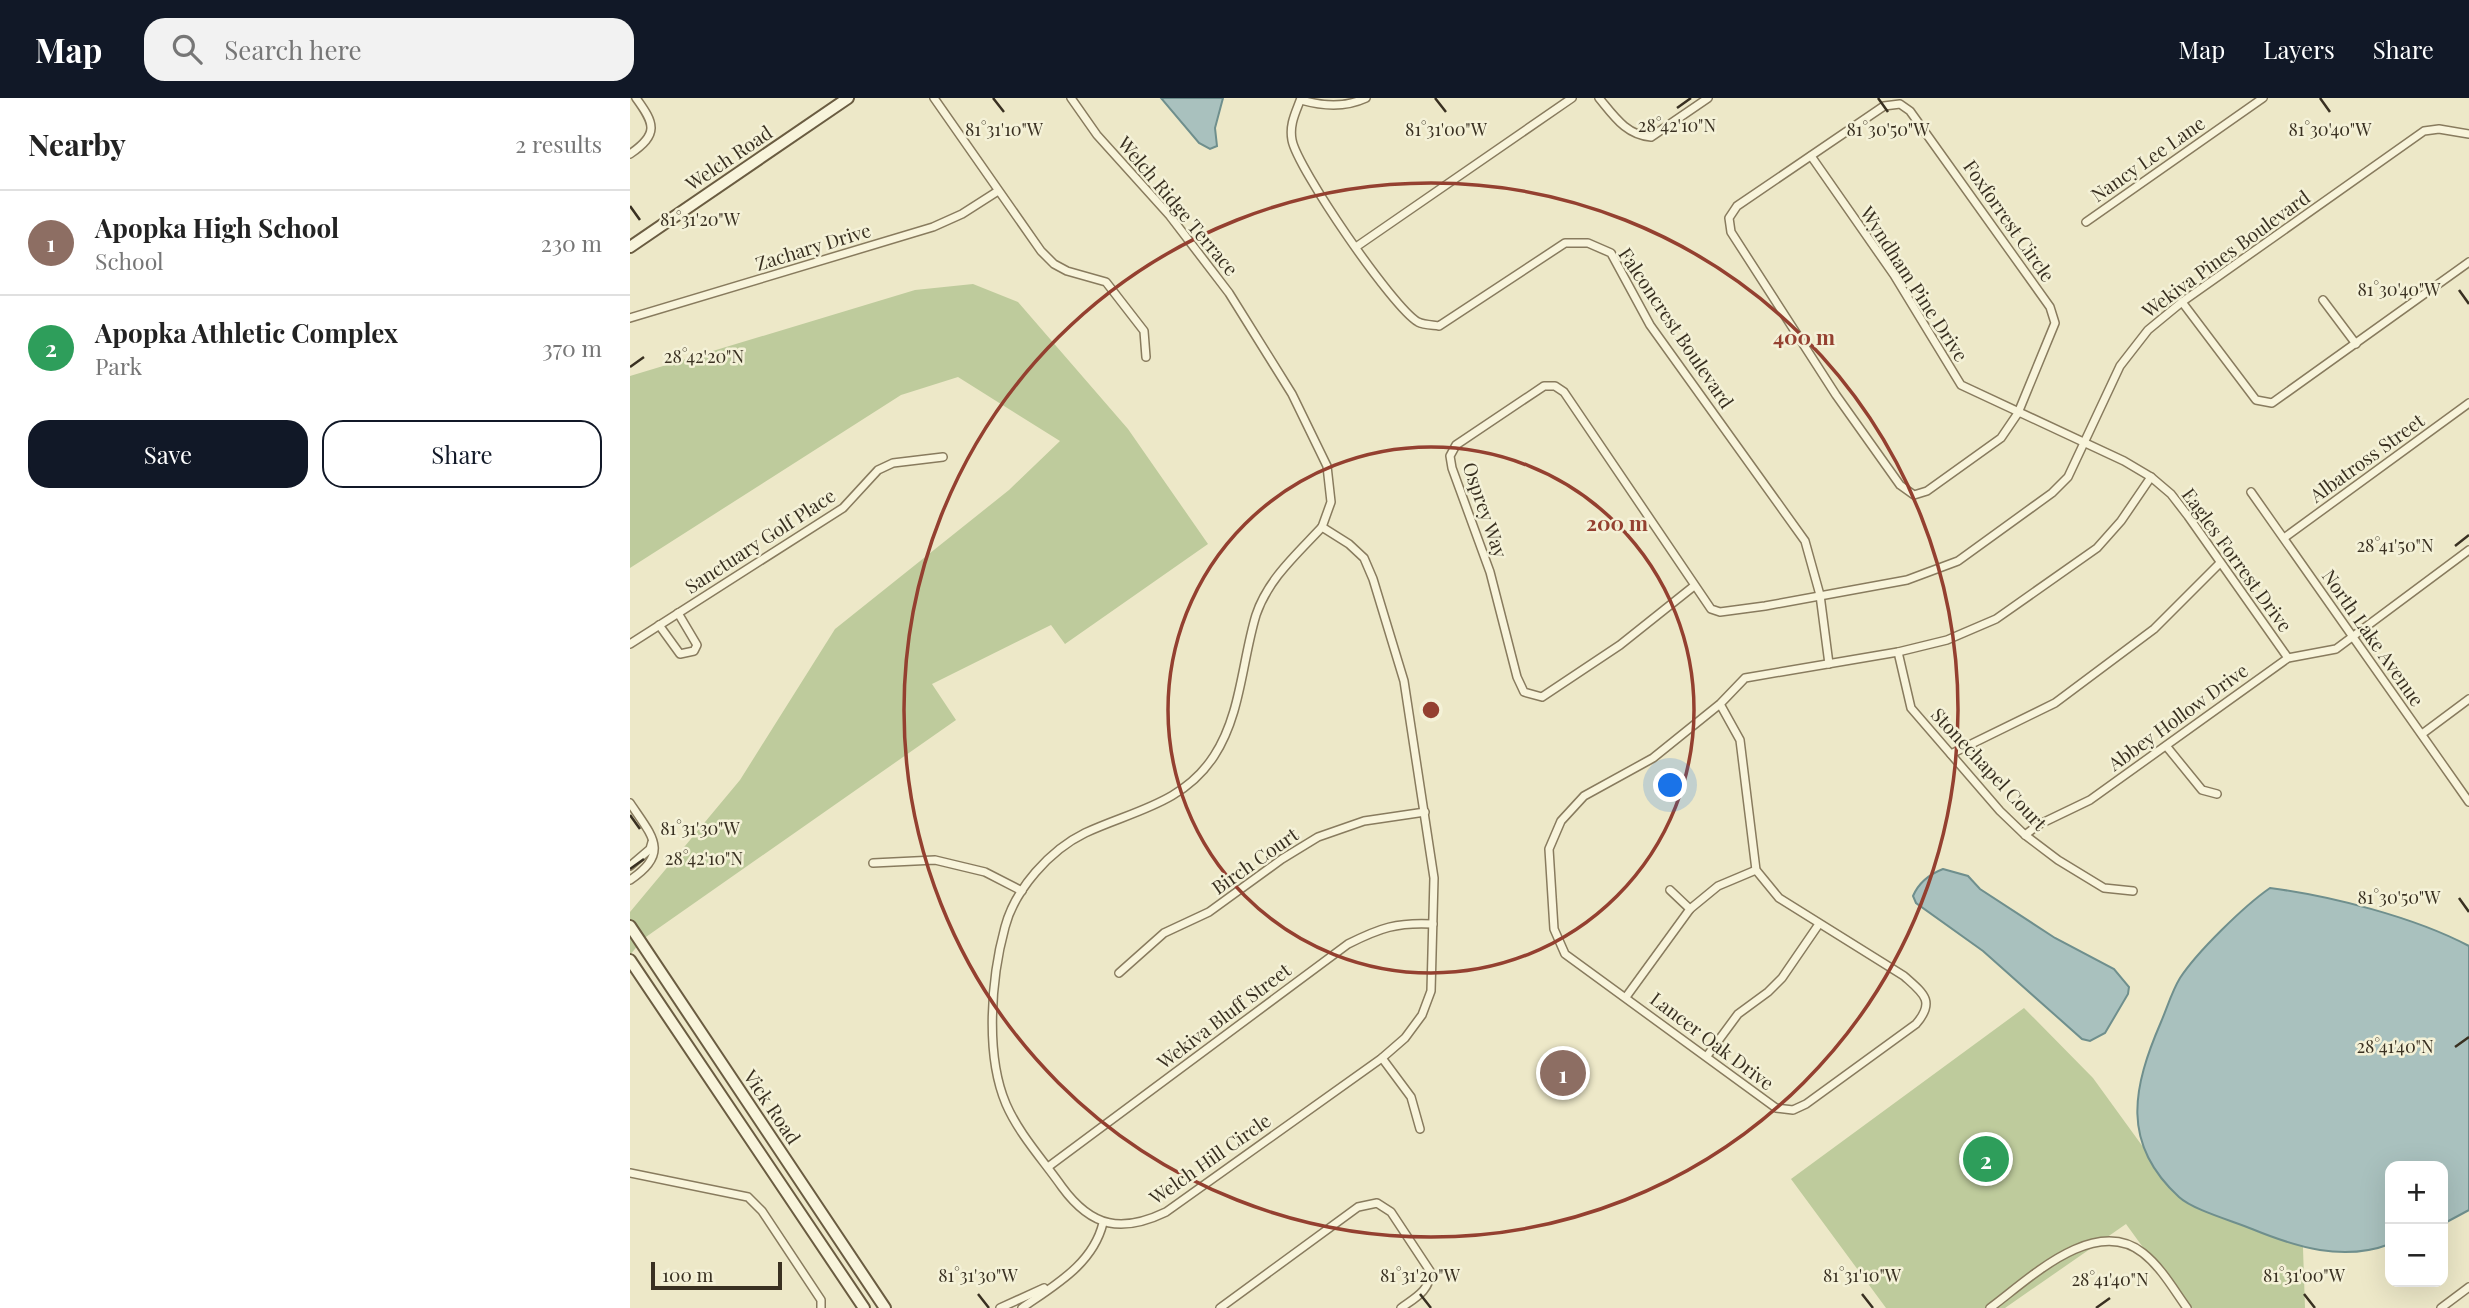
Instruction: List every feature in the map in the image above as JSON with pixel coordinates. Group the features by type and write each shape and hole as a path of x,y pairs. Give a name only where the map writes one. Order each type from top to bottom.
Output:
{"street":[{"path":"630,154 650,137 652,128 650,117 636,98"},
{"name":"Welch Road","path":"630,247 848,98"},
{"path":"934,98 998,191 1054,264 1100,279 1118,294 1144,331 1146,357"},
{"name":"Welch Ridge Terrace","path":"1071,98 1097,135 1170,216 1229,293 1292,394 1327,466 1331,502 1322,527"},
{"path":"1301,99 1320,105 1341,105 1366,98"},
{"path":"1356,247 1572,98"},
{"path":"1599,98 1625,128 1640,136 1651,137 1708,98"},
{"name":"Nancy Lee Lane","path":"2086,222 2263,98"},
{"name":"Falconcrest Boulevard","path":"1301,99 1291,124 1292,141 1303,166 1384,289 1418,322 1440,326 1564,243 1588,243 1611,253 1650,325 1805,541 1820,596 1829,664"},
{"name":"Foxforrest Circle","path":"1900,104 1910,111 2050,307 2055,323 2052,334 2018,413 2001,438 1927,491 1914,495 1900,485 1836,395 1731,232 1730,218 1737,206 1884,106 1900,104"},
{"name":"Wekiva Pines Boulevard","path":"1765,606 1907,580 1958,561 2052,493 2068,477 2120,366 2148,330 2182,302 2424,131 2439,129 2469,134"},
{"name":"Wyndham Pine Drive","path":"1811,156 1894,275 1961,385 2085,443"},
{"name":"Zachary Drive","path":"630,318 933,227 998,191"},
{"path":"2182,302 2256,400 2265,404 2272,403 2469,262"},
{"path":"2323,300 2356,344"},
{"name":"Osprey Way","path":"1694,586 1620,645 1542,697 1524,692 1517,677 1490,572 1452,468 1450,456 1456,445 1544,386 1555,386 1564,392 1712,609 1720,612 1765,606"},
{"name":"Albatross Street","path":"2284,538 2469,403"},
{"name":"Eagles Forrest Drive","path":"2085,443 2151,477 2171,494 2288,658"},
{"name":"Sanctuary Golf Place","path":"630,644 843,508 878,470 892,463 943,457"},
{"name":"Lancer Oak Drive","path":"1756,870 1779,898 1904,976 1927,1002 1926,1012 1916,1024 1817,1096 1793,1110 1776,1108 1565,954 1554,929 1549,849 1561,821 1584,796 1653,758 1720,704 1745,678 1898,652 1947,640 1996,619 2097,548 2121,521 2151,477"},
{"name":"North Lake Avenue","path":"2251,492 2469,802"},
{"path":"1022,1308 1082,1264 1098,1243 1103,1223 1073,1202 1024,1135 1006,1103 994,1063 991,1021 1005,926 1022,891 1058,851 1085,833 1160,804 1190,782 1214,756 1231,720 1257,613 1276,576 1322,527"},
{"name":"Welch Hill Circle","path":"1103,1223 1143,1223 1166,1212 1382,1058 1405,1038 1422,1015 1431,990 1434,878 1404,681 1364,558 1349,544 1322,527"},
{"name":"Abbey Hollow Drive","path":"2025,835 2038,825 2090,800 2288,658 2336,649 2469,550"},
{"path":"1951,754 2055,703 2154,629 2220,563"},
{"path":"659,625 680,654 686,655 694,651 697,645 678,613"},
{"name":"Stonechapel Court","path":"1898,652 1911,708 2025,835 2104,888 2133,891"},
{"path":"2422,734 2469,699"},
{"path":"1626,997 1690,909 1718,886 1756,870 1740,740 1720,704"},
{"path":"2167,747 2202,790 2217,794"},
{"path":"630,803 652,841 653,861 630,880"},
{"name":"Birch Court","path":"1119,973 1164,933 1209,912 1282,859 1318,837 1364,821 1425,812"},
{"path":"644,870 634,863 650,849 652,841"},
{"path":"873,863 935,860 985,872 1022,891"},
{"path":"1670,890 1690,909"},
{"name":"Wekiva Bluff Street","path":"1048,1167 1348,944 1377,930 1404,922 1433,924"},
{"path":"1707,1056 1738,1014 1782,978 1819,924"},
{"name":"Vick Road","path":"630,926 885,1308"},
{"name":"Vick Road","path":"630,960 864,1308"},
{"path":"1382,1058 1410,1097 1420,1129"},
{"path":"630,1173 748,1197 762,1211 821,1300 821,1308"},
{"path":"1220,1308 1358,1208 1377,1203 1391,1212 1430,1271 1431,1281 1425,1290 1401,1308"},
{"path":"1990,1308 2069,1250 2090,1243 2116,1243 2141,1251 2188,1308"},
{"path":"1000,1308 1057,1281"},
{"path":"2441,1308 2469,1287"}],"green space":[{"path":"973,284 1018,302 1128,429 1208,544 1065,644 1051,625 932,684 956,720 643,939 630,955 630,912 740,780 835,629 1009,490 1060,441 958,377 901,395 630,568 630,376 915,290"},
{"path":"2024,1008 2093,1078 2167,1180 2301,1188 2305,1308 2187,1308 2126,1224 2005,1308 1886,1308 1791,1179"}],"water":[{"path":"1161,98 1223,98 1215,128 1217,146 1210,149 1199,143"},
{"path":"1943,869 1968,876 1980,889 2055,938 2114,969 2129,987 2128,994 2105,1033 2090,1041 2082,1039 1983,951 1916,903 1913,896 1918,887 1929,876"},
{"path":"2270,888 2319,896 2398,917 2469,946 2469,1210 2448,1221 2448,1161 2385,1161 2385,1245 2355,1252 2337,1252 2286,1241 2214,1215 2185,1202 2160,1177 2147,1156 2137,1114 2139,1092 2151,1046 2180,978 2209,943"}],"place":[{"name":"Apopka High School","path":"1563,1073"},
{"name":"Apopka Athletic Complex","path":"1986,1159"}]}
